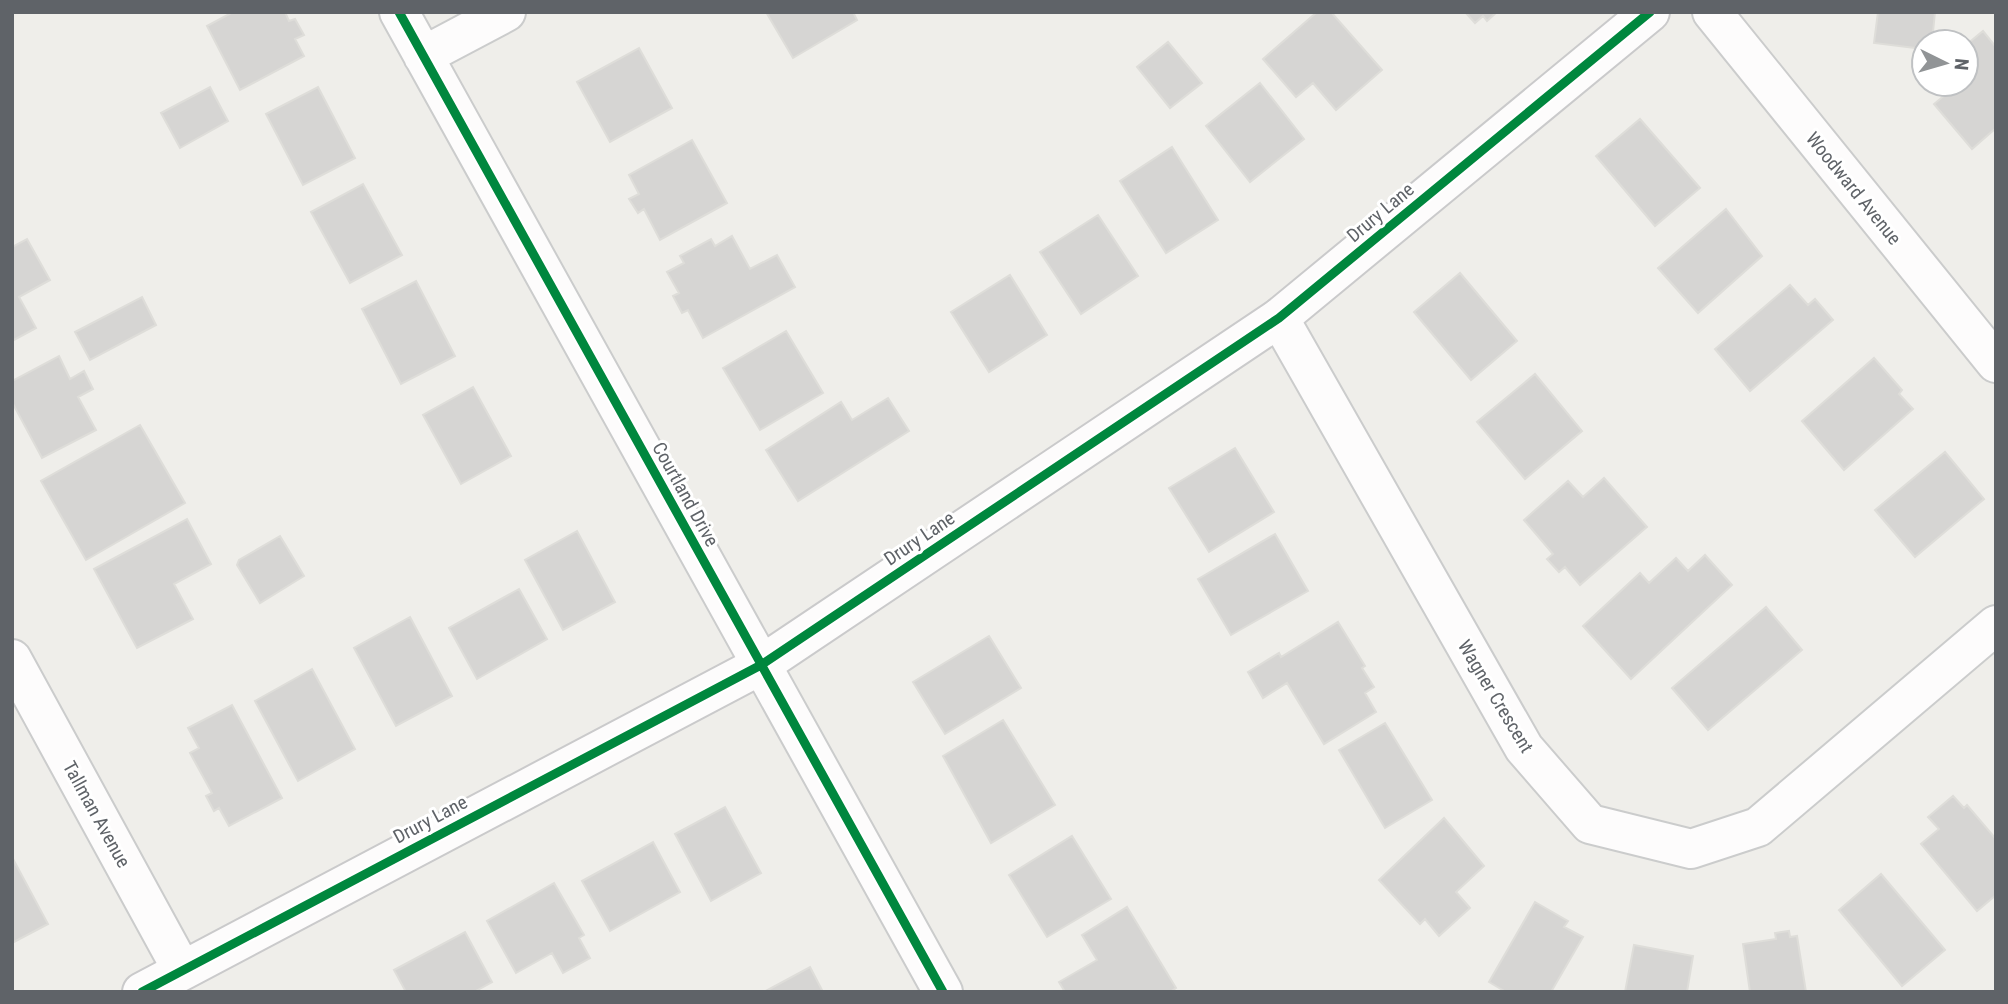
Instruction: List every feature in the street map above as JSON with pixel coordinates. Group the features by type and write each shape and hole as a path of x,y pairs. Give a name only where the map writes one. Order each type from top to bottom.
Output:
{"street":[{"name":"Courtland Drive","path":"400,12 943,992"},
{"path":"423,56 506,12"},
{"name":"Drury Lane","path":"142,992 761,665 1279,318 1650,12"},
{"name":"Woodward Avenue","path":"1712,12 1996,363"},
{"name":"Wagner Crescent","path":"1279,318 1524,748 1590,824 1692,849 1758,827 1996,625"},
{"name":"Tallman Avenue","path":"12,659 182,970"}],"building":[{"path":"233,12 285,12 289,21 295,19 304,35 295,39 304,56 240,90 207,26"},
{"path":"766,12 853,12 857,20 793,58"},
{"path":"1317,12 1331,12 1382,70 1336,110 1313,83 1296,97 1263,59"},
{"path":"1465,12 1497,12 1487,21 1483,16 1475,23"},
{"path":"1878,12 1935,12 1933,28 1910,28 1910,47 1874,43"},
{"path":"1983,31 1996,47 1996,128 1972,149 1934,104 1941,98 1980,98 1980,33"},
{"path":"1168,42 1202,83 1170,108 1137,67"},
{"path":"639,48 672,108 610,142 577,82"},
{"path":"1260,83 1304,139 1250,182 1206,126"},
{"path":"210,87 228,121 180,148 161,113"},
{"path":"318,87 355,158 303,185 266,114"},
{"path":"1640,119 1700,188 1655,226 1596,156"},
{"path":"692,140 727,203 660,240 644,209 638,213 629,199 639,194 629,175"},
{"path":"1172,147 1218,220 1166,253 1120,181"},
{"path":"363,184 402,255 350,283 311,212"},
{"path":"1726,209 1762,256 1698,313 1658,268"},
{"path":"1098,215 1138,276 1081,314 1040,252"},
{"path":"732,236 750,269 777,255 795,287 703,338 688,310 682,313 673,296 679,293 667,272 684,263 680,256 711,239 715,246"},
{"path":"27,239 50,280 19,297 36,328 12,341 12,247"},
{"path":"1460,273 1517,341 1471,380 1414,312"},
{"path":"1010,275 1047,335 989,372 951,312"},
{"path":"416,281 455,356 401,384 362,309"},
{"path":"1790,285 1808,305 1815,299 1833,320 1750,391 1715,349"},
{"path":"142,297 156,325 90,360 75,332"},
{"path":"786,331 823,393 760,430 723,368"},
{"path":"59,356 70,379 84,371 93,389 78,397 96,430 42,458 12,402 12,381"},
{"path":"1874,358 1902,390 1899,394 1913,409 1844,470 1802,421"},
{"path":"1535,374 1582,431 1525,479 1477,422"},
{"path":"473,387 511,456 461,484 423,415"},
{"path":"888,398 909,431 798,501 766,450 841,402 852,420"},
{"path":"140,425 185,503 86,560 41,481"},
{"path":"1235,448 1274,512 1209,552 1169,488"},
{"path":"1945,452 1984,499 1915,557 1875,510"},
{"path":"1604,478 1647,527 1580,585 1565,567 1559,572 1547,559 1553,554 1524,520 1568,481 1583,497"},
{"path":"187,519 211,564 174,584 193,619 137,648 94,569"},
{"path":"577,531 615,602 563,630 525,560"},
{"path":"1275,534 1308,591 1231,635 1198,579"},
{"path":"280,536 304,576 260,603 237,565 239,560"},
{"path":"1705,555 1732,585 1631,679 1583,626 1640,573 1649,583 1676,558 1688,571"},
{"path":"519,589 547,639 477,679 449,628"},
{"path":"1766,607 1802,650 1708,730 1672,688"},
{"path":"410,617 452,696 396,726 354,648"},
{"path":"1338,622 1365,666 1362,668 1374,687 1365,693 1376,712 1324,744 1287,683 1263,698 1248,672 1279,653 1281,657"},
{"path":"989,636 1021,688 945,734 913,682"},
{"path":"312,669 355,749 298,781 255,701"},
{"path":"232,705 282,798 229,826 219,808 214,811 206,796 212,793 190,753 199,748 188,728"},
{"path":"1003,720 1055,805 991,843 943,756"},
{"path":"1385,723 1432,800 1385,828 1339,750"},
{"path":"1953,796 1964,808 1967,805 1996,839 1996,895 1977,911 1921,844 1939,829 1928,817"},
{"path":"725,807 761,873 711,901 675,834"},
{"path":"1444,818 1484,866 1456,892 1470,908 1439,936 1425,919 1420,924 1379,880"},
{"path":"1072,836 1111,899 1047,937 1009,875"},
{"path":"653,842 680,892 610,931 582,881"},
{"path":"12,857 48,924 12,943"},
{"path":"1881,874 1945,950 1902,986 1839,910"},
{"path":"554,883 584,935 579,938 590,958 563,973 552,953 516,973 487,921"},
{"path":"1535,902 1568,921 1564,927 1583,937 1551,992 1506,992 1489,982"},
{"path":"1127,907 1176,988 1170,992 1065,992 1059,982 1097,960 1082,935"},
{"path":"1789,931 1790,937 1797,936 1806,992 1750,992 1743,944 1776,939 1775,933"},
{"path":"465,932 492,982 474,992 406,992 394,970"},
{"path":"1634,945 1693,956 1687,992 1625,992"},
{"path":"810,967 823,992 764,992"}],"cycle path":[{"path":"399,12 943,992"},
{"path":"142,992 761,665 1279,318 1650,12"}]}
